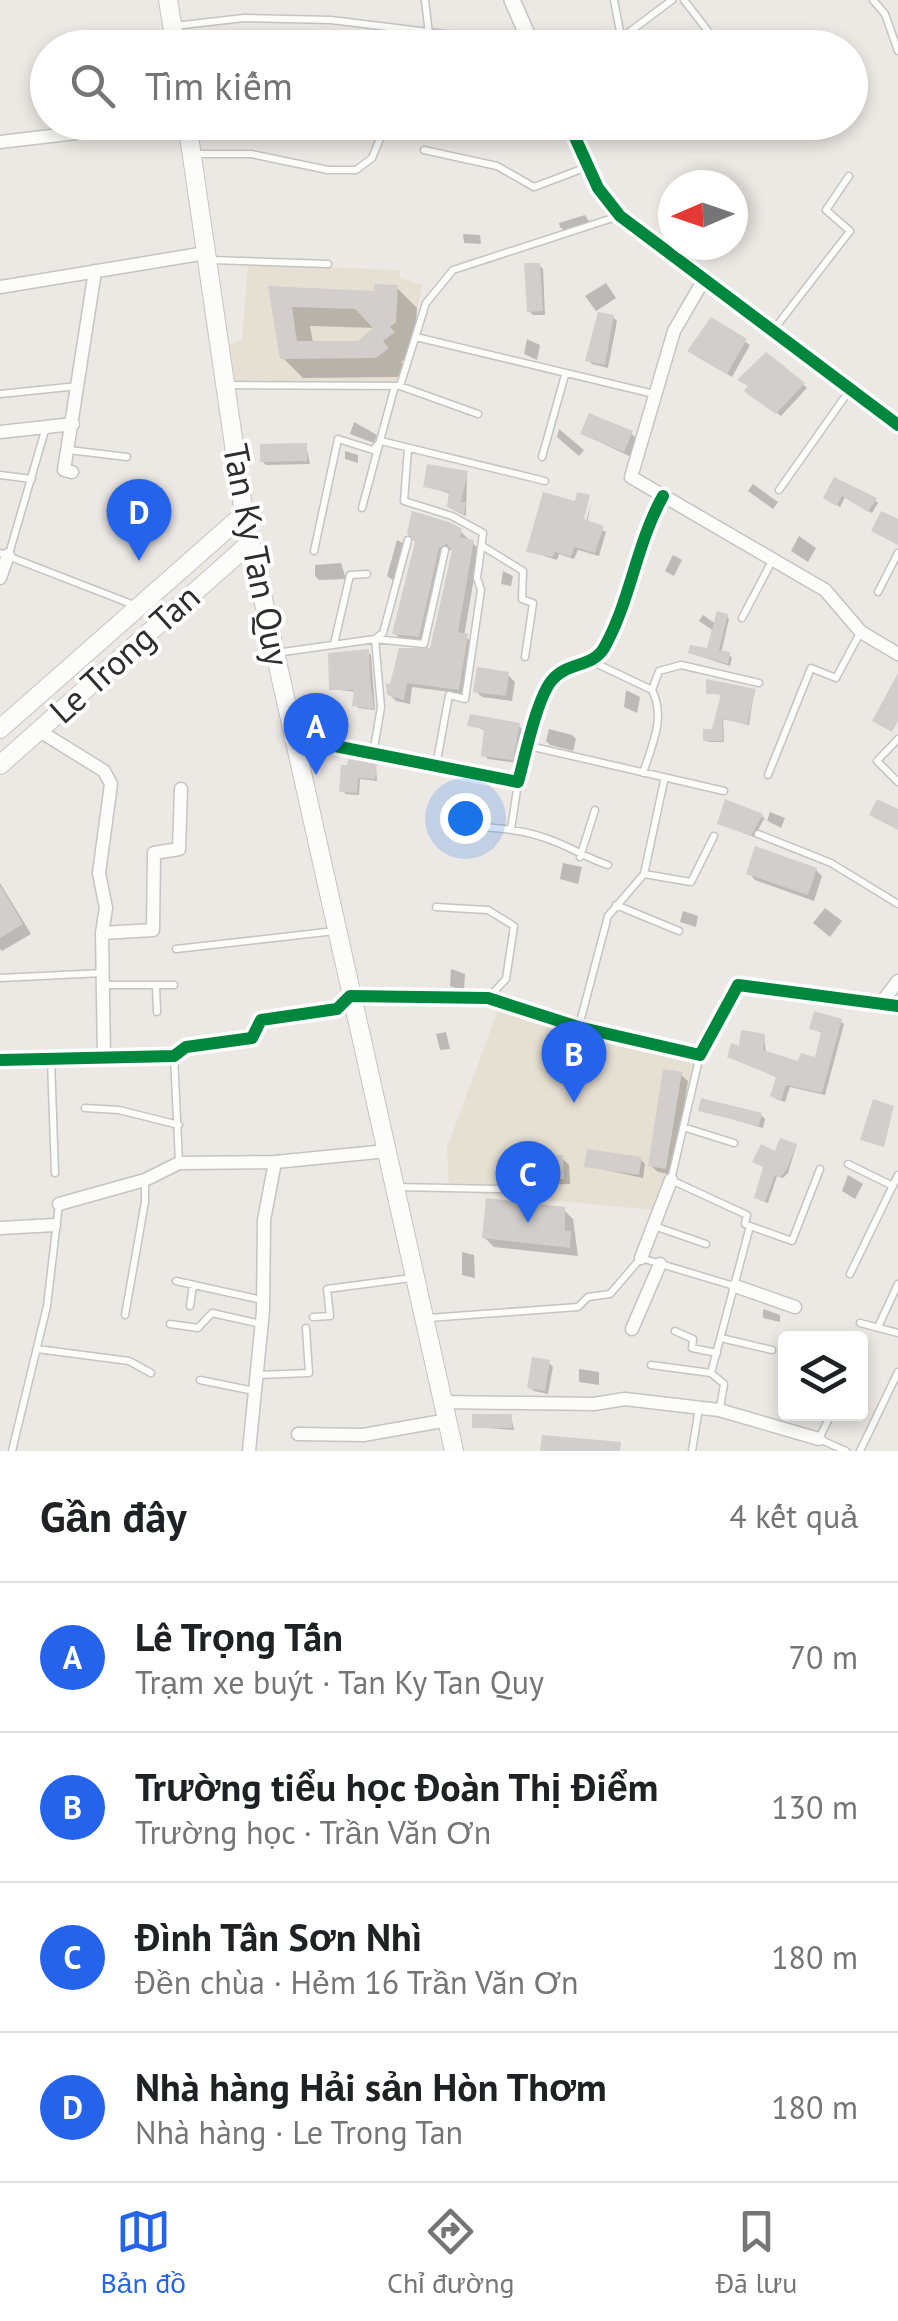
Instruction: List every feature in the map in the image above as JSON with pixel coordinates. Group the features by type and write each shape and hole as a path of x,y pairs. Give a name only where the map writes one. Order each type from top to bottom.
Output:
{"main road":[{"path":"168,0 174,30"},
{"name":"Tan Ky Tan Quy","path":"190,140 244,514 454,1451"},
{"name":"Le Trong Tan","path":"0,729 244,514"},
{"name":"Le Trong Tan","path":"0,765 250,543"}],"street":[{"path":"512,0 525,30"},
{"path":"0,142 30,138"},
{"path":"576,140 588,167 620,216 848,391 898,424"},
{"path":"0,288 206,256"},
{"path":"72,472 64,470 95,271"},
{"path":"703,282 674,331 631,477 825,590 861,632 898,654"},
{"path":"0,432 73,424"},
{"path":"294,738 518,782 550,681 572,663 592,661 602,651 631,579 642,532 662,496"},
{"path":"0,578 4,554"},
{"path":"38,730 104,770 111,784 99,873 106,908 102,933 104,1059"},
{"path":"102,933 153,930 154,853 179,849 181,789"},
{"path":"882,1002 898,981"},
{"path":"0,1060 174,1056 186,1047 252,1038 261,1020 337,1009 350,996 488,998 578,1027 700,1055 738,985 898,1006"},
{"path":"59,1204 145,1180 179,1163 275,1162 387,1150"},
{"path":"249,1451 264,1300 264,1220 275,1162"},
{"path":"641,1258 671,1180"},
{"path":"0,1228 54,1226"},
{"path":"632,1329 660,1264"},
{"path":"736,1286 795,1306"},
{"path":"298,1434 363,1434 446,1411 624,1399 719,1410 820,1439"}],"lane":[{"path":"426,0 429,30"},
{"path":"614,0 620,30"},
{"path":"631,30 672,0"},
{"path":"684,0 707,30"},
{"path":"873,0 885,14 898,51"},
{"path":"173,26 244,18 331,20 401,30"},
{"path":"192,154 251,154 328,170 356,170 372,158 380,140"},
{"path":"424,150 497,166 534,187 588,167"},
{"path":"771,333 850,230 826,210 849,176"},
{"path":"362,508 426,302 453,270 620,216"},
{"path":"206,256 328,264"},
{"path":"416,337 655,394"},
{"path":"542,457 565,375"},
{"path":"224,385 397,388 478,414"},
{"path":"0,394 78,386"},
{"path":"779,490 848,391"},
{"path":"46,427 32,479 4,554 138,607"},
{"path":"314,550 338,439 373,450 382,442"},
{"path":"382,442 545,481"},
{"path":"408,448 404,501 452,516 484,532 465,699 449,696 436,766"},
{"path":"69,450 126,457"},
{"path":"0,474 32,479"},
{"path":"375,639 383,633 408,540"},
{"path":"484,547 523,571 522,599 533,603 525,657"},
{"path":"275,654 375,639 424,644 445,550"},
{"path":"878,592 898,554"},
{"path":"742,618 772,560"},
{"path":"334,644 350,575 367,574"},
{"path":"768,775 812,668 836,678 861,632"},
{"path":"374,754 381,707 375,639"},
{"path":"592,661 652,690 658,701 658,726 643,773"},
{"path":"652,690 659,671 681,665 760,682"},
{"path":"898,739 876,761 898,782"},
{"path":"529,746 724,791"},
{"path":"578,1027 608,916 644,874 664,780"},
{"path":"511,829 518,782"},
{"path":"580,856 595,810"},
{"path":"453,825 511,829 558,842 580,856 608,865"},
{"path":"758,834 831,863 898,904"},
{"path":"644,874 692,882 714,836"},
{"path":"616,905 679,930"},
{"path":"436,907 488,910 514,926 506,980 488,998"},
{"path":"176,950 336,931"},
{"path":"0,978 105,979 174,986"},
{"path":"156,986 157,1012"},
{"path":"700,1055 671,1180 747,1215 745,1224 792,1241 820,1169"},
{"path":"174,1056 179,1163"},
{"path":"51,1060 54,1173"},
{"path":"84,1108 119,1110 178,1125"},
{"path":"683,1126 734,1143"},
{"path":"848,1164 893,1186"},
{"path":"850,1274 898,1174"},
{"path":"125,1314 146,1202 145,1180"},
{"path":"395,1187 548,1190"},
{"path":"12,1451 47,1306 59,1204"},
{"path":"653,1225 706,1244"},
{"path":"711,1373 750,1226"},
{"path":"427,1318 578,1307 588,1297 610,1294 641,1258 736,1286"},
{"path":"313,1317 330,1316 326,1289 417,1278"},
{"path":"176,1281 264,1300"},
{"path":"878,1328 898,1284"},
{"path":"190,1306 194,1285"},
{"path":"170,1324 198,1328 212,1313 262,1325"},
{"path":"860,1323 898,1334"},
{"path":"257,1376 309,1373 306,1328"},
{"path":"674,1331 693,1339 692,1348 717,1353"},
{"path":"721,1338 772,1350"},
{"path":"38,1350 116,1359 152,1373"},
{"path":"651,1365 711,1373 724,1384 719,1410"},
{"path":"860,1451 898,1372"},
{"path":"200,1380 255,1391"},
{"path":"692,1451 699,1408"},
{"path":"828,1421 820,1439 846,1451"}],"shaded area":[{"path":"248,264 400,270 400,278 422,285 402,386 235,383 229,345 242,340"},
{"path":"500,1005 695,1060 668,1178 655,1210 449,1191 447,1147"}],"building":[{"path":"524,263 540,263 543,311 527,312"},
{"path":"374,284 398,285 396,322 390,327 395,332 383,341 389,348 376,358 280,359 268,286 374,291","holes":["292,307 355,309 373,328 358,341 297,341"]},
{"path":"598,312 614,315 605,365 585,361"},
{"path":"711,317 747,339 727,374 687,351"},
{"path":"766,352 805,383 776,414 744,391 748,386 737,380"},
{"path":"589,413 633,431 624,452 580,434"},
{"path":"307,443 307,461 260,462 260,444"},
{"path":"427,464 468,471 461,502 466,502 464,515 447,507 449,492 423,487"},
{"path":"834,477 877,498 868,512 842,496 836,506 823,498"},
{"path":"543,492 575,501 577,492 590,495 584,519 604,526 595,553 574,547 571,557 555,552 553,557 526,552"},
{"path":"412,511 449,522 462,529 460,537 474,540 458,632 468,634 459,690 407,683 404,700 387,695 386,683 390,684 399,648 430,648 452,551 447,544 439,548 419,637 392,634 415,542 407,533"},
{"path":"881,511 898,519 898,545 871,531"},
{"path":"717,611 728,614 719,650 730,652 728,664 688,653 690,645 707,648"},
{"path":"369,649 374,709 352,706 354,690 329,690 328,653"},
{"path":"477,667 509,672 506,696 473,692"},
{"path":"898,673 898,721 892,732 872,721"},
{"path":"706,679 756,689 747,725 722,718 723,741 703,741 703,729 712,729 721,694 706,694"},
{"path":"470,714 520,723 513,760 481,756 484,729 467,726"},
{"path":"348,759 377,764 375,779 358,778 357,793 339,792 341,765 347,765"},
{"path":"725,799 763,814 751,836 717,824"},
{"path":"877,799 898,809 898,830 869,815"},
{"path":"755,846 817,868 808,895 746,874"},
{"path":"0,885 23,924 0,938"},
{"path":"814,1011 842,1019 822,1093 786,1085 781,1100 770,1096 776,1077 727,1057 731,1043 739,1046 741,1030 765,1034 763,1050 798,1061 801,1053 815,1057 821,1032 809,1029"},
{"path":"663,1069 682,1072 666,1169 648,1166"},
{"path":"701,1098 762,1113 759,1126 698,1111"},
{"path":"873,1099 894,1106 884,1147 860,1140"},
{"path":"780,1138 797,1144 786,1171 780,1177 775,1175 765,1202 754,1198 763,1167 752,1162 761,1144 775,1151"},
{"path":"587,1149 642,1157 639,1175 584,1167"},
{"path":"563,1155 564,1179 500,1180 500,1157"},
{"path":"486,1198 565,1207 565,1231 571,1231 570,1248 482,1238"},
{"path":"532,1357 550,1360 545,1391 527,1388"},
{"path":"472,1414 512,1414 512,1428 472,1428"},
{"path":"542,1435 621,1442 620,1451 540,1451"}],"cycle path":[{"path":"576,140 598,188 620,216 898,425"},
{"path":"294,738 518,782 547,687 559,674 594,658 604,648 663,496"},
{"path":"0,1060 174,1056 186,1047 252,1038 261,1020 337,1009 350,996 488,998 578,1027 700,1055 738,985 898,1006"}],"place":[{"name":"Nhà hàng Hải sản Hòn Thơm","path":"139,561"},
{"name":"Lê Trọng Tấn","path":"316,775"},
{"name":"Trường tiểu học Đoàn Thị Điểm","path":"574,1103"},
{"name":"Đình Tân Sơn Nhì","path":"528,1223"}]}
